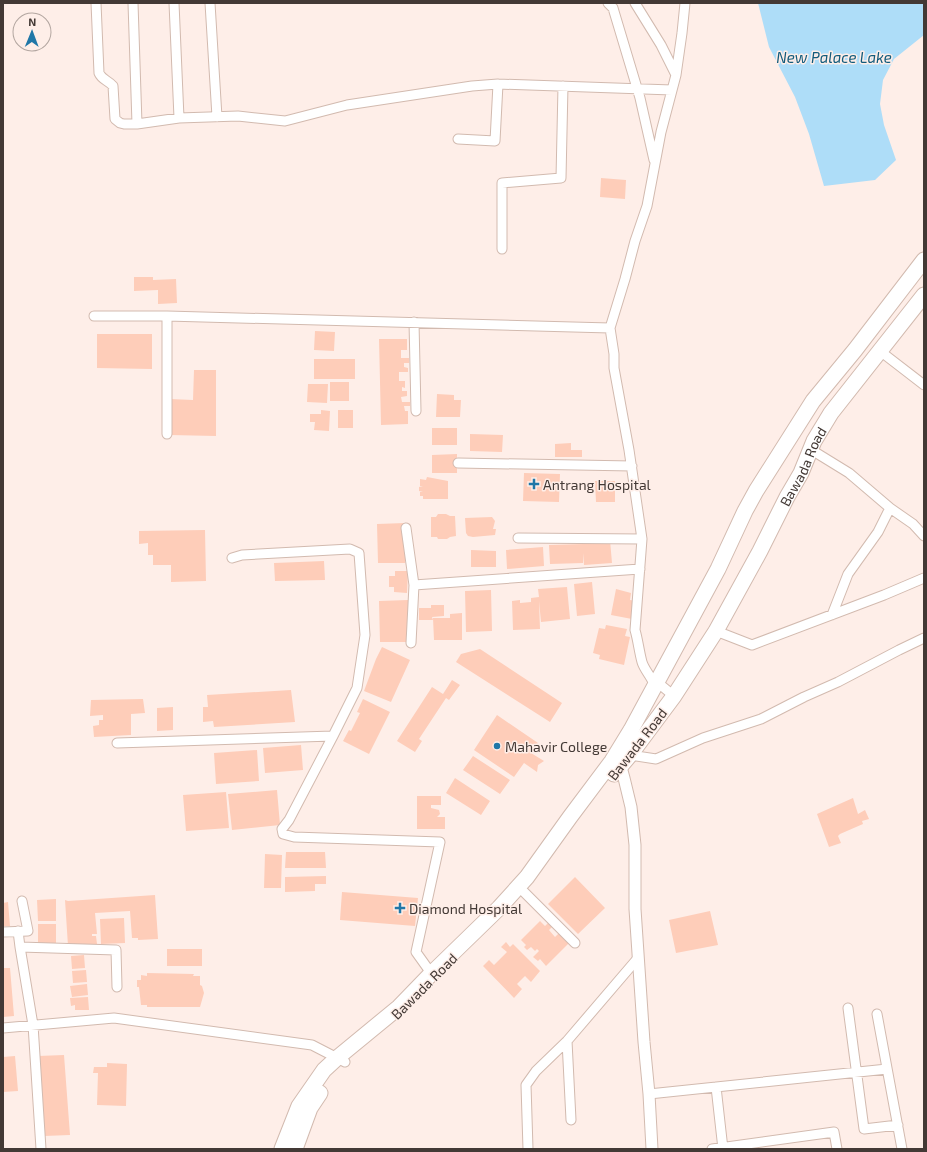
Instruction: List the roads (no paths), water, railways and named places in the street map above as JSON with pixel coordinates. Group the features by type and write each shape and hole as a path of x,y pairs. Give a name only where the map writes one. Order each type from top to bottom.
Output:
{"main road":[{"path":"282,1149 300,1106 324,1070 341,1060 399,1007 499,908 527,877 570,817 622,757 657,682 718,569 744,511 813,401 924,260"},
{"name":"Bawada Road","path":"296,1149 310,1108 341,1060 363,1049 384,1025 401,1011 475,936 535,881 608,781 622,757 674,696 716,631 801,473 814,441 831,413 924,295"}],"street":[{"path":"96,3 99,73 103,79 110,82 113,86 115,119 120,123 137,124 180,118 238,116 285,121 347,105 472,86 498,84 672,90"},
{"path":"133,3 137,124"},
{"path":"174,3 180,118"},
{"path":"210,3 217,117"},
{"path":"608,3 613,8 638,89 654,164"},
{"path":"635,3 661,45 676,75"},
{"path":"674,696 657,682 654,682 642,663 639,640 635,630 642,539 632,466 614,368 614,354 610,328 635,241 647,206 654,164 676,75 685,3"},
{"path":"458,139 494,141 498,84"},
{"path":"502,249 502,183 561,178 563,86"},
{"path":"94,316 167,316 610,328"},
{"path":"167,316 167,434"},
{"path":"414,322 416,411"},
{"path":"880,351 924,385"},
{"path":"810,449 849,473 890,508 913,524 924,536"},
{"path":"458,463 632,466"},
{"path":"832,614 848,574 878,532 890,508"},
{"path":"406,528 414,585 412,643"},
{"path":"518,538 642,539"},
{"path":"232,558 242,555 350,549 359,553 365,635 357,688 289,820 282,829 283,834 294,837 440,842 416,952 431,974"},
{"path":"414,585 640,568"},
{"path":"716,631 752,645 924,578"},
{"path":"652,1149 634,909 635,845 631,807 622,757 656,759 703,738 761,719 924,638"},
{"path":"117,743 333,736"},
{"path":"524,892 575,943"},
{"path":"3,932 28,932 22,901"},
{"path":"18,931 33,1025 41,1149"},
{"path":"20,947 116,950 117,987"},
{"path":"528,1149 526,1085 536,1071 567,1041 638,958"},
{"path":"848,1008 864,1129 898,1125"},
{"path":"877,1014 902,1149"},
{"path":"3,1028 114,1018 312,1045 341,1060"},
{"path":"567,1041 570,1120"},
{"path":"649,1094 887,1069"},
{"path":"716,1087 723,1148"},
{"path":"712,1149 834,1132 837,1149"}],"water":[{"name":"New Palace Lake","path":"758,3 924,3 924,35 894,59 883,80 880,104 884,125 896,160 875,180 824,186 809,134 795,97 769,47"}],"place":[{"name":"Antrang Hospital","path":"534,484"},
{"name":"Mahavir College","path":"497,746"},
{"name":"Diamond Hospital","path":"400,908"}]}
